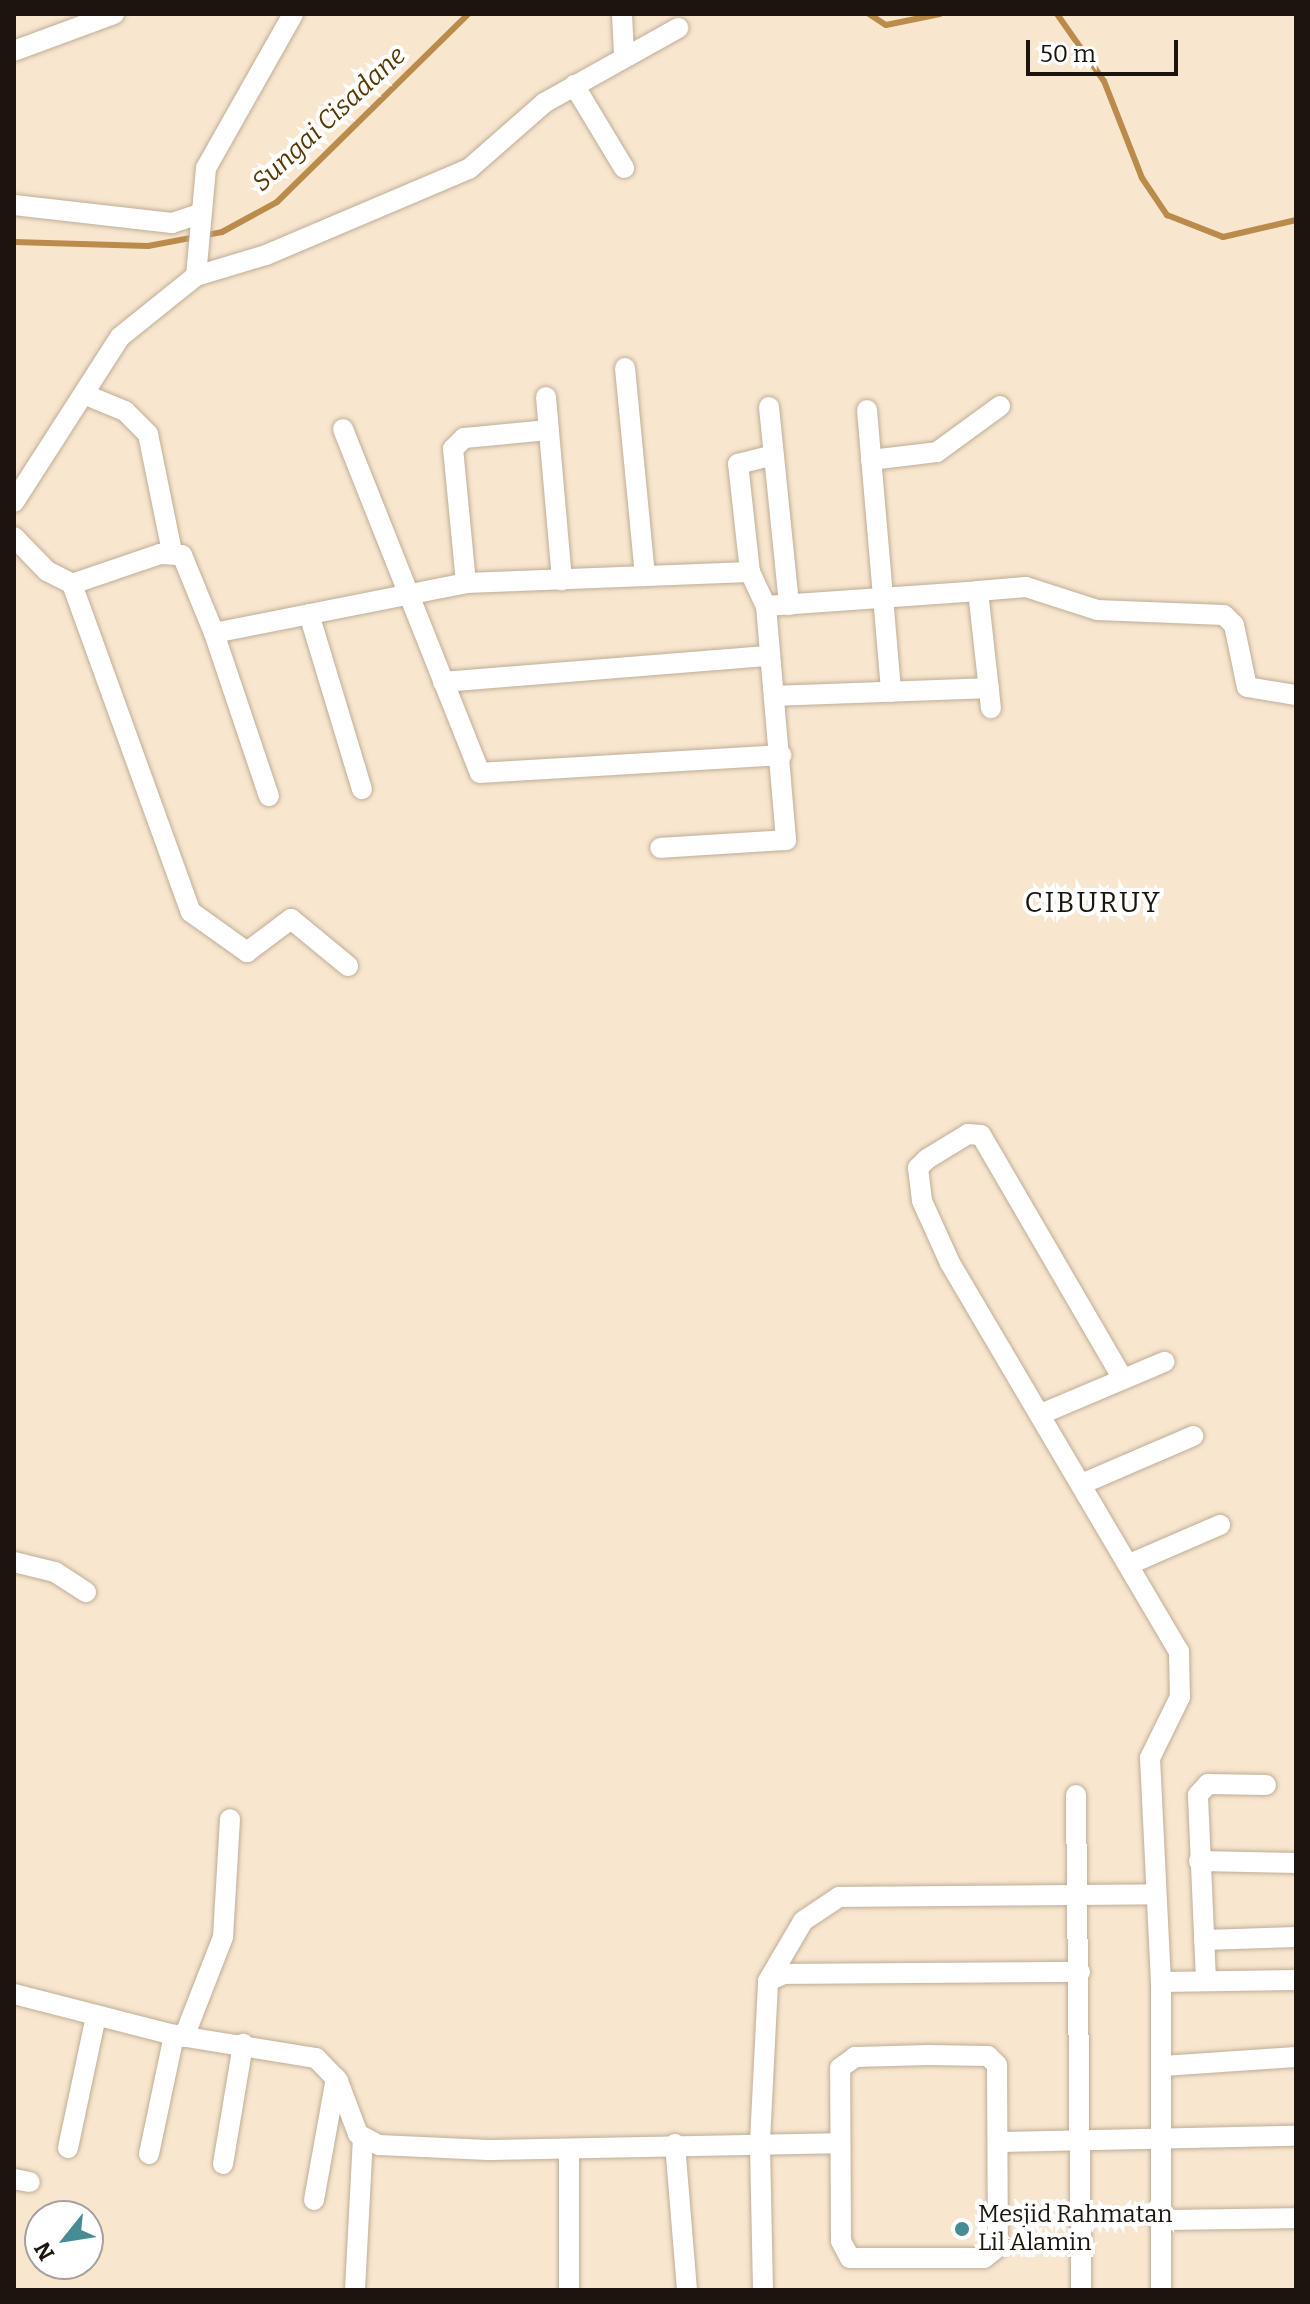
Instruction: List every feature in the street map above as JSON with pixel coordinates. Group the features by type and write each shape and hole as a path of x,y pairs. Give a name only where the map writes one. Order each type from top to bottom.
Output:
{"street":[{"path":"14,51 114,14"},
{"path":"198,268 206,168 293,14"},
{"path":"622,14 624,55"},
{"path":"14,502 86,395 120,337 198,268 266,255 469,169 574,85 678,28"},
{"path":"574,85 624,168"},
{"path":"14,205 172,223 200,216"},
{"path":"625,368 645,576"},
{"path":"86,395 125,411 148,434 172,552 189,564 269,796"},
{"path":"546,397 562,580"},
{"path":"871,460 937,452 1000,406"},
{"path":"769,407 789,605"},
{"path":"867,410 891,692"},
{"path":"343,429 409,592 473,766 491,777 781,755"},
{"path":"466,583 453,449 464,438 549,430"},
{"path":"660,848 784,843 781,755 766,606 750,572 738,464 774,455"},
{"path":"14,537 47,571 72,584 191,912 247,952 291,919 348,966"},
{"path":"72,584 172,552"},
{"path":"214,633 466,583 750,572"},
{"path":"766,606 1026,587 1097,610 1224,615 1234,625 1247,687 1296,695"},
{"path":"775,696 891,692 990,698 978,591"},
{"path":"309,614 362,789"},
{"path":"443,682 769,656"},
{"path":"1123,1379 1023,1216 990,1144 968,1134 918,1168 922,1201 950,1263 1172,1633 1181,1668 1180,1697 1150,1758 1163,2066 1159,2220 1161,2290"},
{"path":"1041,1414 1164,1362"},
{"path":"1084,1483 1193,1436"},
{"path":"1132,1563 1220,1525"},
{"path":"14,1562 55,1572 86,1592"},
{"path":"1206,1980 1199,1861 1200,1790 1266,1785"},
{"path":"1076,1795 1081,2290"},
{"path":"149,2154 179,2036 223,1937 230,1819"},
{"path":"1199,1861 1296,1863"},
{"path":"763,2290 760,2141 768,1981 803,1921 839,1897 1156,1894"},
{"path":"1204,1940 1296,1937"},
{"path":"768,1981 784,1974 1080,1972"},
{"path":"1161,1982 1296,1980"},
{"path":"15,1999 179,2036 303,2053 336,2078 363,2139 355,2290"},
{"path":"68,2148 96,2016"},
{"path":"223,2164 243,2044"},
{"path":"929,2055 994,2059 1000,2142 994,2254 870,2259 843,2251 839,2143 845,2061 929,2055"},
{"path":"1163,2066 1296,2057"},
{"path":"314,2200 336,2078"},
{"path":"1000,2142 1078,2143 1296,2136"},
{"path":"363,2139 407,2147 569,2149 760,2141 839,2143"},
{"path":"675,2144 687,2290"},
{"path":"569,2149 569,2290"},
{"path":"1159,2220 1296,2218"}],"waterway":[{"name":"Sungai Cisadane","path":"14,242 148,246 222,232 277,202 468,14"},
{"name":"Sungai Cisadane","path":"869,14 886,25 940,14"},
{"name":"Sungai Cisadane","path":"1057,14 1104,81 1142,178 1167,215 1223,237 1296,220"}],"place":[{"name":"Mesjid Rahmatan Lil Alamin","path":"962,2229"}],"district":[{"name":"CIBURUY","path":"1093,903"}]}
